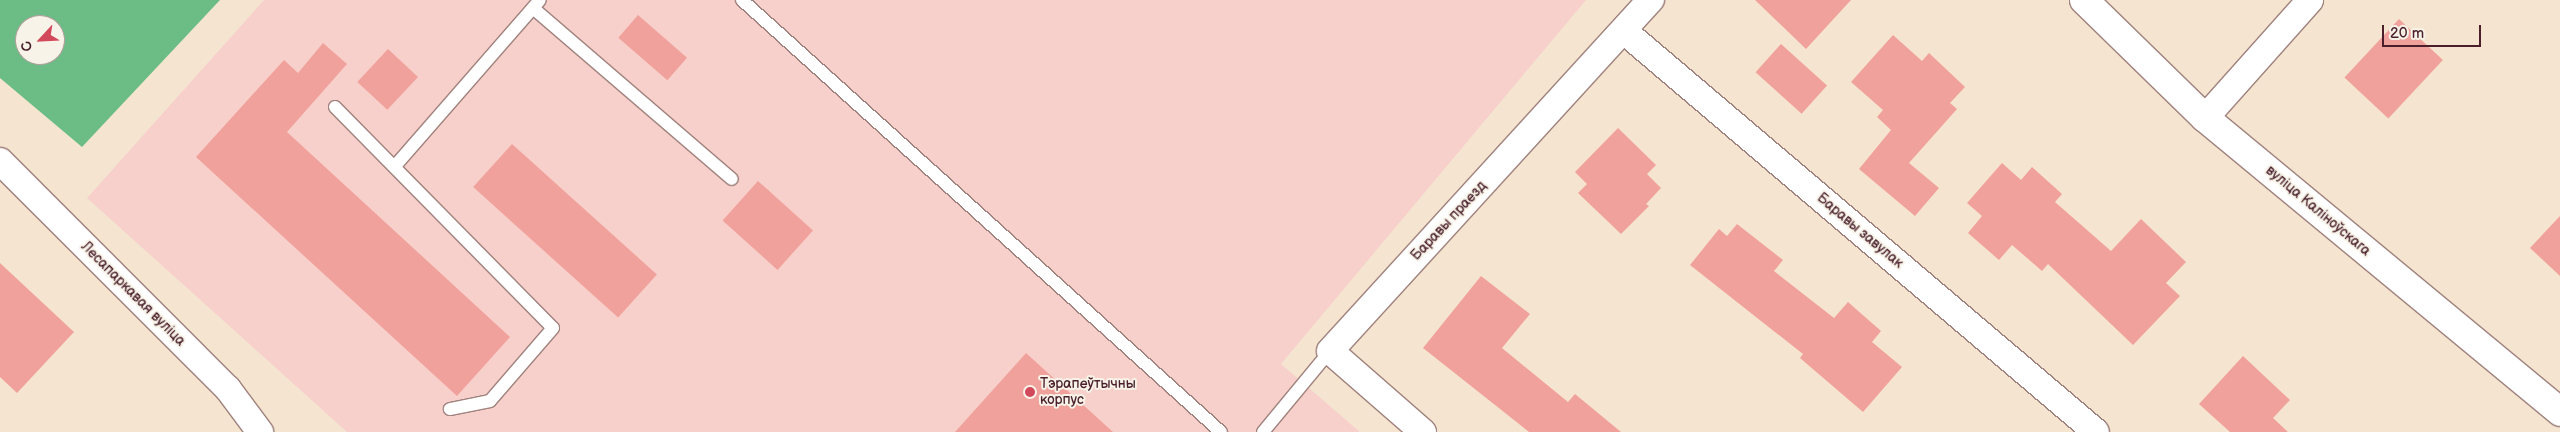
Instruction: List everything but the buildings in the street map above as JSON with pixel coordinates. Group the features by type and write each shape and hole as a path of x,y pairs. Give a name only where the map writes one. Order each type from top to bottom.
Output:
{"street":[{"name":"Баравы праезд","path":"1330,351 1651,0"},
{"name":"вуліца Каліноўскага","path":"2084,0 2205,118 2557,404"},
{"path":"2205,118 2310,0"},
{"name":"Баравы завулак","path":"1624,31 2096,432"},
{"name":"Лесапаркавая вуліца","path":"0,161 228,389 260,432"},
{"path":"1330,351 1423,432"}],"lane":[{"path":"742,0 1221,432"},
{"path":"395,166 537,4 732,179"},
{"path":"335,107 554,328 490,401 450,409"},
{"path":"1264,432 1330,351"}],"shaded area":[{"path":"264,0 1586,0 1281,364 1360,432 347,432 87,198"}],"green space":[{"path":"0,0 220,0 82,147 0,78"}],"place":[{"name":"Тэрапеўтычны корпус","path":"1030,392"}]}
